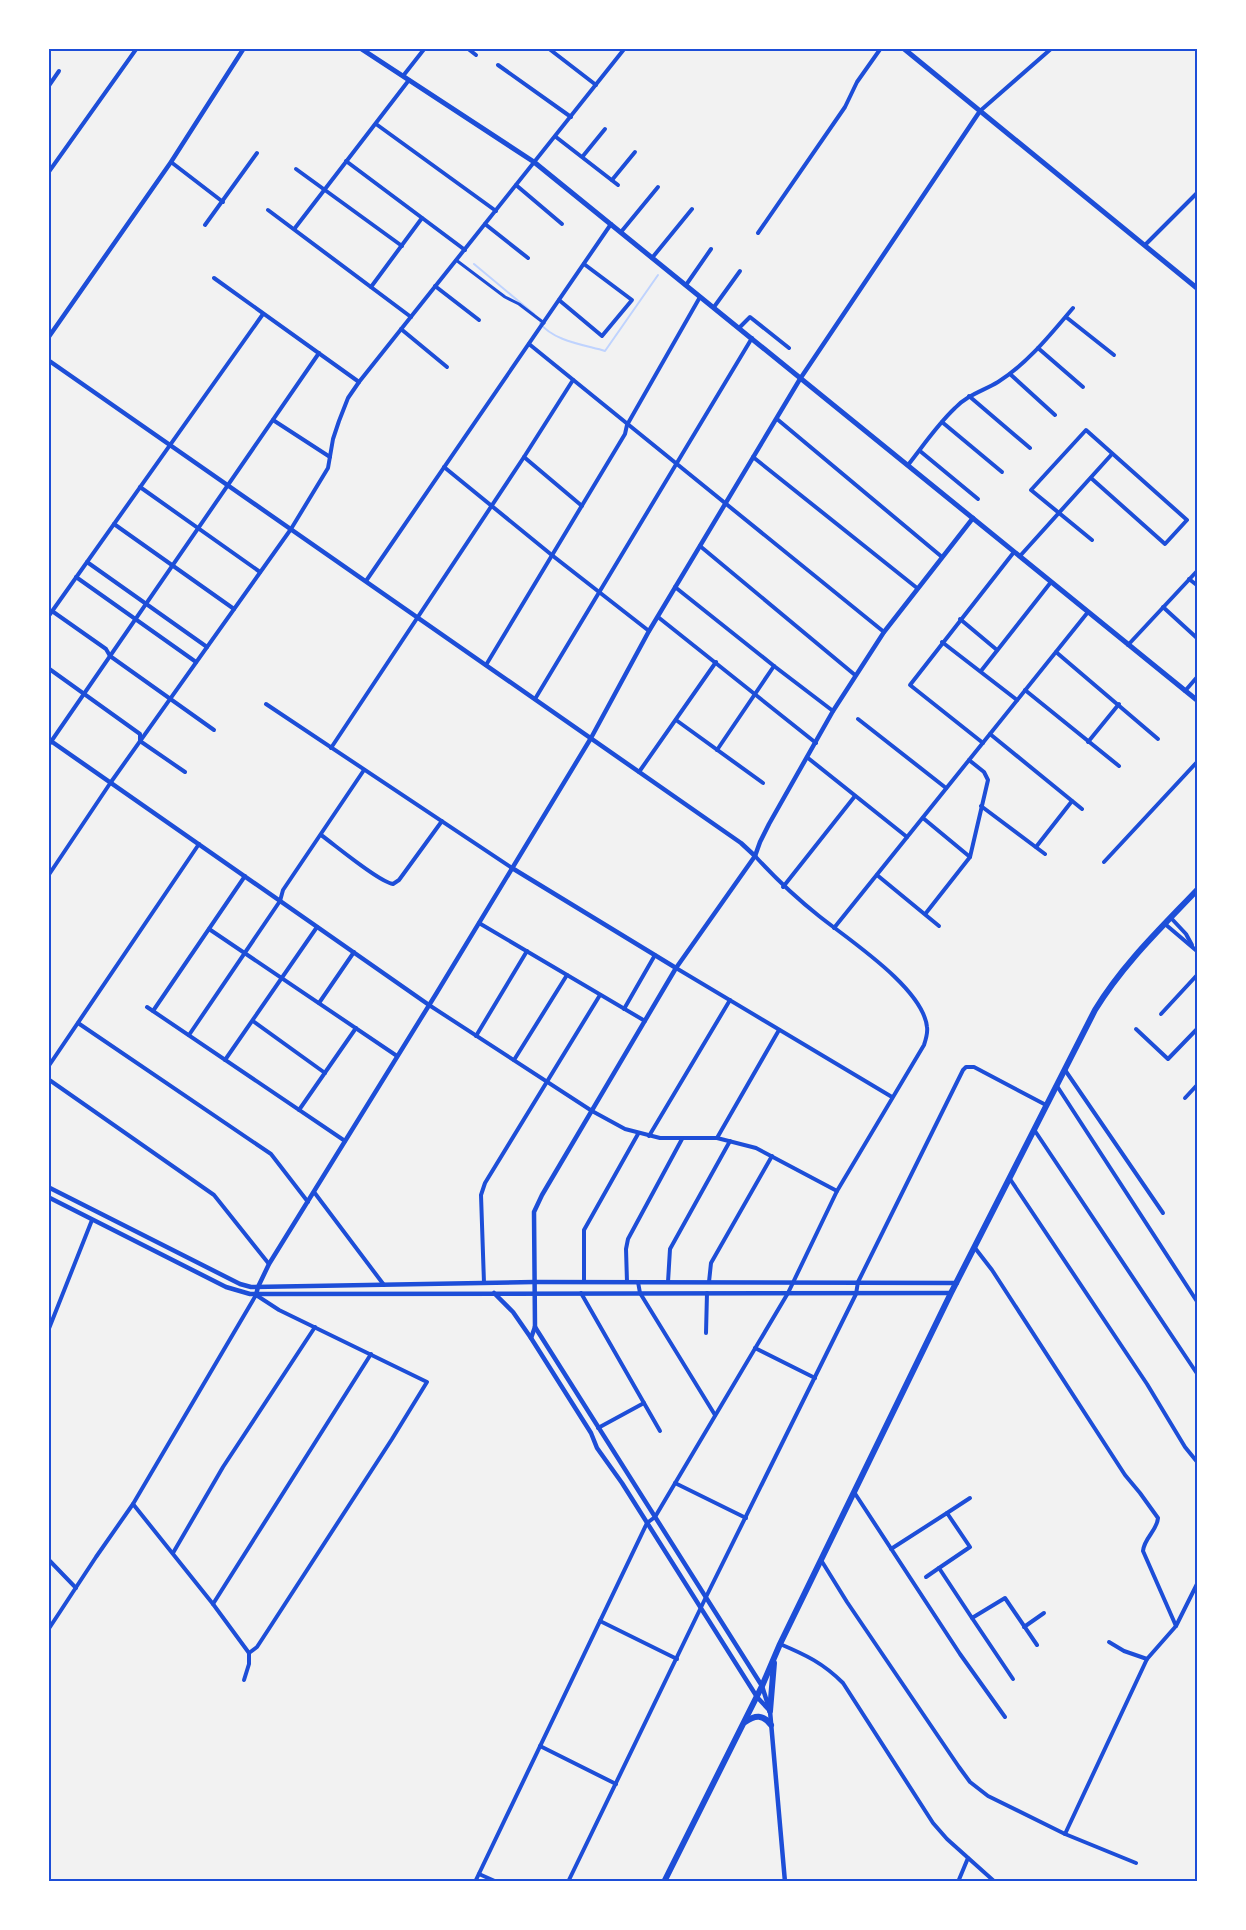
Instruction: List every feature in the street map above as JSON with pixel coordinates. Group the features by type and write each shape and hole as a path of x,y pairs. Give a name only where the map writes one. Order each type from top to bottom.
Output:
{"main road":[{"path":"360,48 534,162 1198,701"},
{"path":"903,48 1198,289"},
{"path":"664,1882 762,1686 780,1644 951,1293 1095,1011 1135,954 1198,889"},
{"path":"770,1711 774,1658"},
{"path":"744,1722 759,1716 765,1718 771,1725"}],"street":[{"path":"48,173 137,48"},
{"path":"48,338 171,162 244,48"},
{"path":"403,76 425,48"},
{"path":"467,48 476,55"},
{"path":"548,48 596,85"},
{"path":"48,876 111,782 291,529 328,468 339,421 348,398 359,382 626,48"},
{"path":"758,233 845,107 857,82 881,48"},
{"path":"48,1630 133,1504 256,1295 269,1264 591,738 675,586 801,379 980,111 1052,48"},
{"path":"498,65 571,117"},
{"path":"48,87 59,71"},
{"path":"295,228 409,80"},
{"path":"376,124 496,211"},
{"path":"582,156 605,129"},
{"path":"556,137 618,185"},
{"path":"612,180 635,152"},
{"path":"205,225 258,153"},
{"path":"346,161 465,250"},
{"path":"171,162 223,202"},
{"path":"296,169 402,246"},
{"path":"516,185 562,224"},
{"path":"621,232 658,187"},
{"path":"1144,245 1198,192"},
{"path":"652,258 692,209"},
{"path":"268,210 411,316"},
{"path":"371,287 422,218"},
{"path":"485,224 528,258"},
{"path":"366,582 611,224"},
{"path":"686,285 711,249"},
{"path":"456,260 544,323"},
{"path":"559,300 602,336 632,300 584,264"},
{"path":"714,308 740,271"},
{"path":"214,278 359,382"},
{"path":"435,286 479,320"},
{"path":"486,665 625,434 627,424 700,297"},
{"path":"908,465 955,407 969,396 1010,374 1038,348 1073,308"},
{"path":"48,617 263,314"},
{"path":"1066,316 1114,356"},
{"path":"740,328 750,317 789,348"},
{"path":"401,329 447,367"},
{"path":"535,699 752,338"},
{"path":"529,344 884,632"},
{"path":"1038,348 1083,387"},
{"path":"48,746 319,353"},
{"path":"48,360 741,843 783,887 889,970 915,1001 926,1019 928,1028 924,1045 837,1191 788,1293 655,1517 647,1523 475,1882"},
{"path":"1010,374 1055,415"},
{"path":"331,748 524,458 573,380"},
{"path":"969,396 1030,448"},
{"path":"777,419 942,557"},
{"path":"273,420 330,457"},
{"path":"942,422 1002,472"},
{"path":"1091,478 1165,544 1186,520 1086,430 1032,490 1092,540"},
{"path":"920,451 978,500"},
{"path":"983,743 909,685 960,620 1017,554 1058,514 1112,454"},
{"path":"524,458 582,506"},
{"path":"753,458 917,588"},
{"path":"444,467 552,556 649,631"},
{"path":"140,487 260,572"},
{"path":"531,1338 535,1328 535,1208 676,968 755,856 769,824 855,675 917,588 973,518"},
{"path":"114,524 234,609"},
{"path":"700,546 855,675"},
{"path":"87,562 207,647"},
{"path":"1128,645 1198,570"},
{"path":"76,577 196,662"},
{"path":"1189,579 1198,586"},
{"path":"981,670 1051,582"},
{"path":"675,586 834,711"},
{"path":"1163,607 1198,639"},
{"path":"52,611 106,649 110,656 214,730"},
{"path":"834,928 1088,612"},
{"path":"658,617 816,743"},
{"path":"960,620 997,650"},
{"path":"942,642 1017,700"},
{"path":"1056,652 1158,738"},
{"path":"639,773 716,662"},
{"path":"717,750 774,666"},
{"path":"48,668 140,734 140,741"},
{"path":"1185,691 1198,676"},
{"path":"1025,690 1119,766"},
{"path":"1088,741 1119,704"},
{"path":"266,705 512,868 892,1097"},
{"path":"858,719 946,788"},
{"path":"676,720 763,783"},
{"path":"990,734 1082,809"},
{"path":"50,740 429,1005 609,1122 649,1136 682,1139 717,1138 756,1148 837,1191"},
{"path":"140,741 185,772"},
{"path":"808,758 907,837"},
{"path":"926,913 970,857 988,780 987,776 969,760"},
{"path":"1104,862 1198,761"},
{"path":"189,1035 280,901 283,891 364,770"},
{"path":"783,887 855,796"},
{"path":"1036,847 1072,801"},
{"path":"981,806 1045,854"},
{"path":"922,818 970,857"},
{"path":"321,835 393,885 442,821"},
{"path":"48,1067 199,844"},
{"path":"877,875 939,926"},
{"path":"153,1011 245,876"},
{"path":"1171,917 1186,934 1192,946"},
{"path":"479,923 645,1021"},
{"path":"1165,924 1198,952"},
{"path":"225,1060 318,927"},
{"path":"209,928 397,1056"},
{"path":"476,1036 527,951"},
{"path":"319,1003 354,952"},
{"path":"624,1009 655,955"},
{"path":"1161,1014 1198,974"},
{"path":"514,1060 567,975"},
{"path":"484,1283 481,1195 485,1183 600,995"},
{"path":"649,1136 730,999"},
{"path":"147,1007 345,1141"},
{"path":"253,1022 325,1073"},
{"path":"78,1023 270,1154 308,1202"},
{"path":"300,1110 356,1028"},
{"path":"1137,1029 1168,1059 1198,1028"},
{"path":"717,1138 780,1029"},
{"path":"568,1882 963,1070 971,1066 1047,1106"},
{"path":"1065,1069 1163,1213"},
{"path":"48,1079 214,1195 269,1264"},
{"path":"1185,1098 1198,1084"},
{"path":"1057,1086 1198,1303"},
{"path":"1034,1130 1198,1375"},
{"path":"584,1282 584,1230 638,1134"},
{"path":"627,1282 628,1239 682,1139"},
{"path":"668,1282 670,1249 730,1141"},
{"path":"710,1282 711,1263 772,1156"},
{"path":"1010,1179 1147,1384 1185,1447 1198,1463"},
{"path":"48,1187 240,1284 258,1287 534,1282 957,1282"},
{"path":"314,1192 384,1285"},
{"path":"48,1197 226,1287 256,1295 951,1293"},
{"path":"48,1331 92,1220"},
{"path":"975,1248 992,1270 1125,1475 1158,1518 1158,1523 1144,1543 1143,1551 1176,1626"},
{"path":"638,1282 640,1293 715,1415"},
{"path":"494,1293 513,1312 531,1338 591,1433 597,1448 622,1483 756,1697 770,1711"},
{"path":"581,1293 660,1431"},
{"path":"706,1333 707,1293"},
{"path":"249,1653 257,1647 427,1382 279,1310 256,1295"},
{"path":"173,1553 223,1467 315,1327"},
{"path":"535,1328 762,1686 770,1711 785,1882"},
{"path":"755,1348 815,1378"},
{"path":"213,1604 371,1354"},
{"path":"598,1428 644,1403"},
{"path":"675,1483 746,1518"},
{"path":"854,1492 960,1654 1005,1717"},
{"path":"891,1549 970,1498"},
{"path":"133,1504 249,1653 249,1664 244,1680"},
{"path":"926,1577 970,1547 947,1514"},
{"path":"48,1559 76,1588"},
{"path":"821,1560 847,1602 970,1782 988,1796 1065,1834 1136,1863"},
{"path":"939,1568 1013,1679"},
{"path":"1065,1834 1147,1659 1176,1626 1198,1582"},
{"path":"972,1618 1005,1598 1036,1645"},
{"path":"1024,1627 1044,1613"},
{"path":"600,1621 677,1659"},
{"path":"1109,1642 1124,1651 1147,1659"},
{"path":"780,1644 818,1662 843,1683 933,1823 947,1839 995,1882"},
{"path":"540,1746 616,1785"},
{"path":"958,1882 968,1858"},
{"path":"479,1874 497,1882"}],"waterway":[{"path":"474,264 534,314"},
{"path":"540,323 561,338 605,351 658,275"}]}
